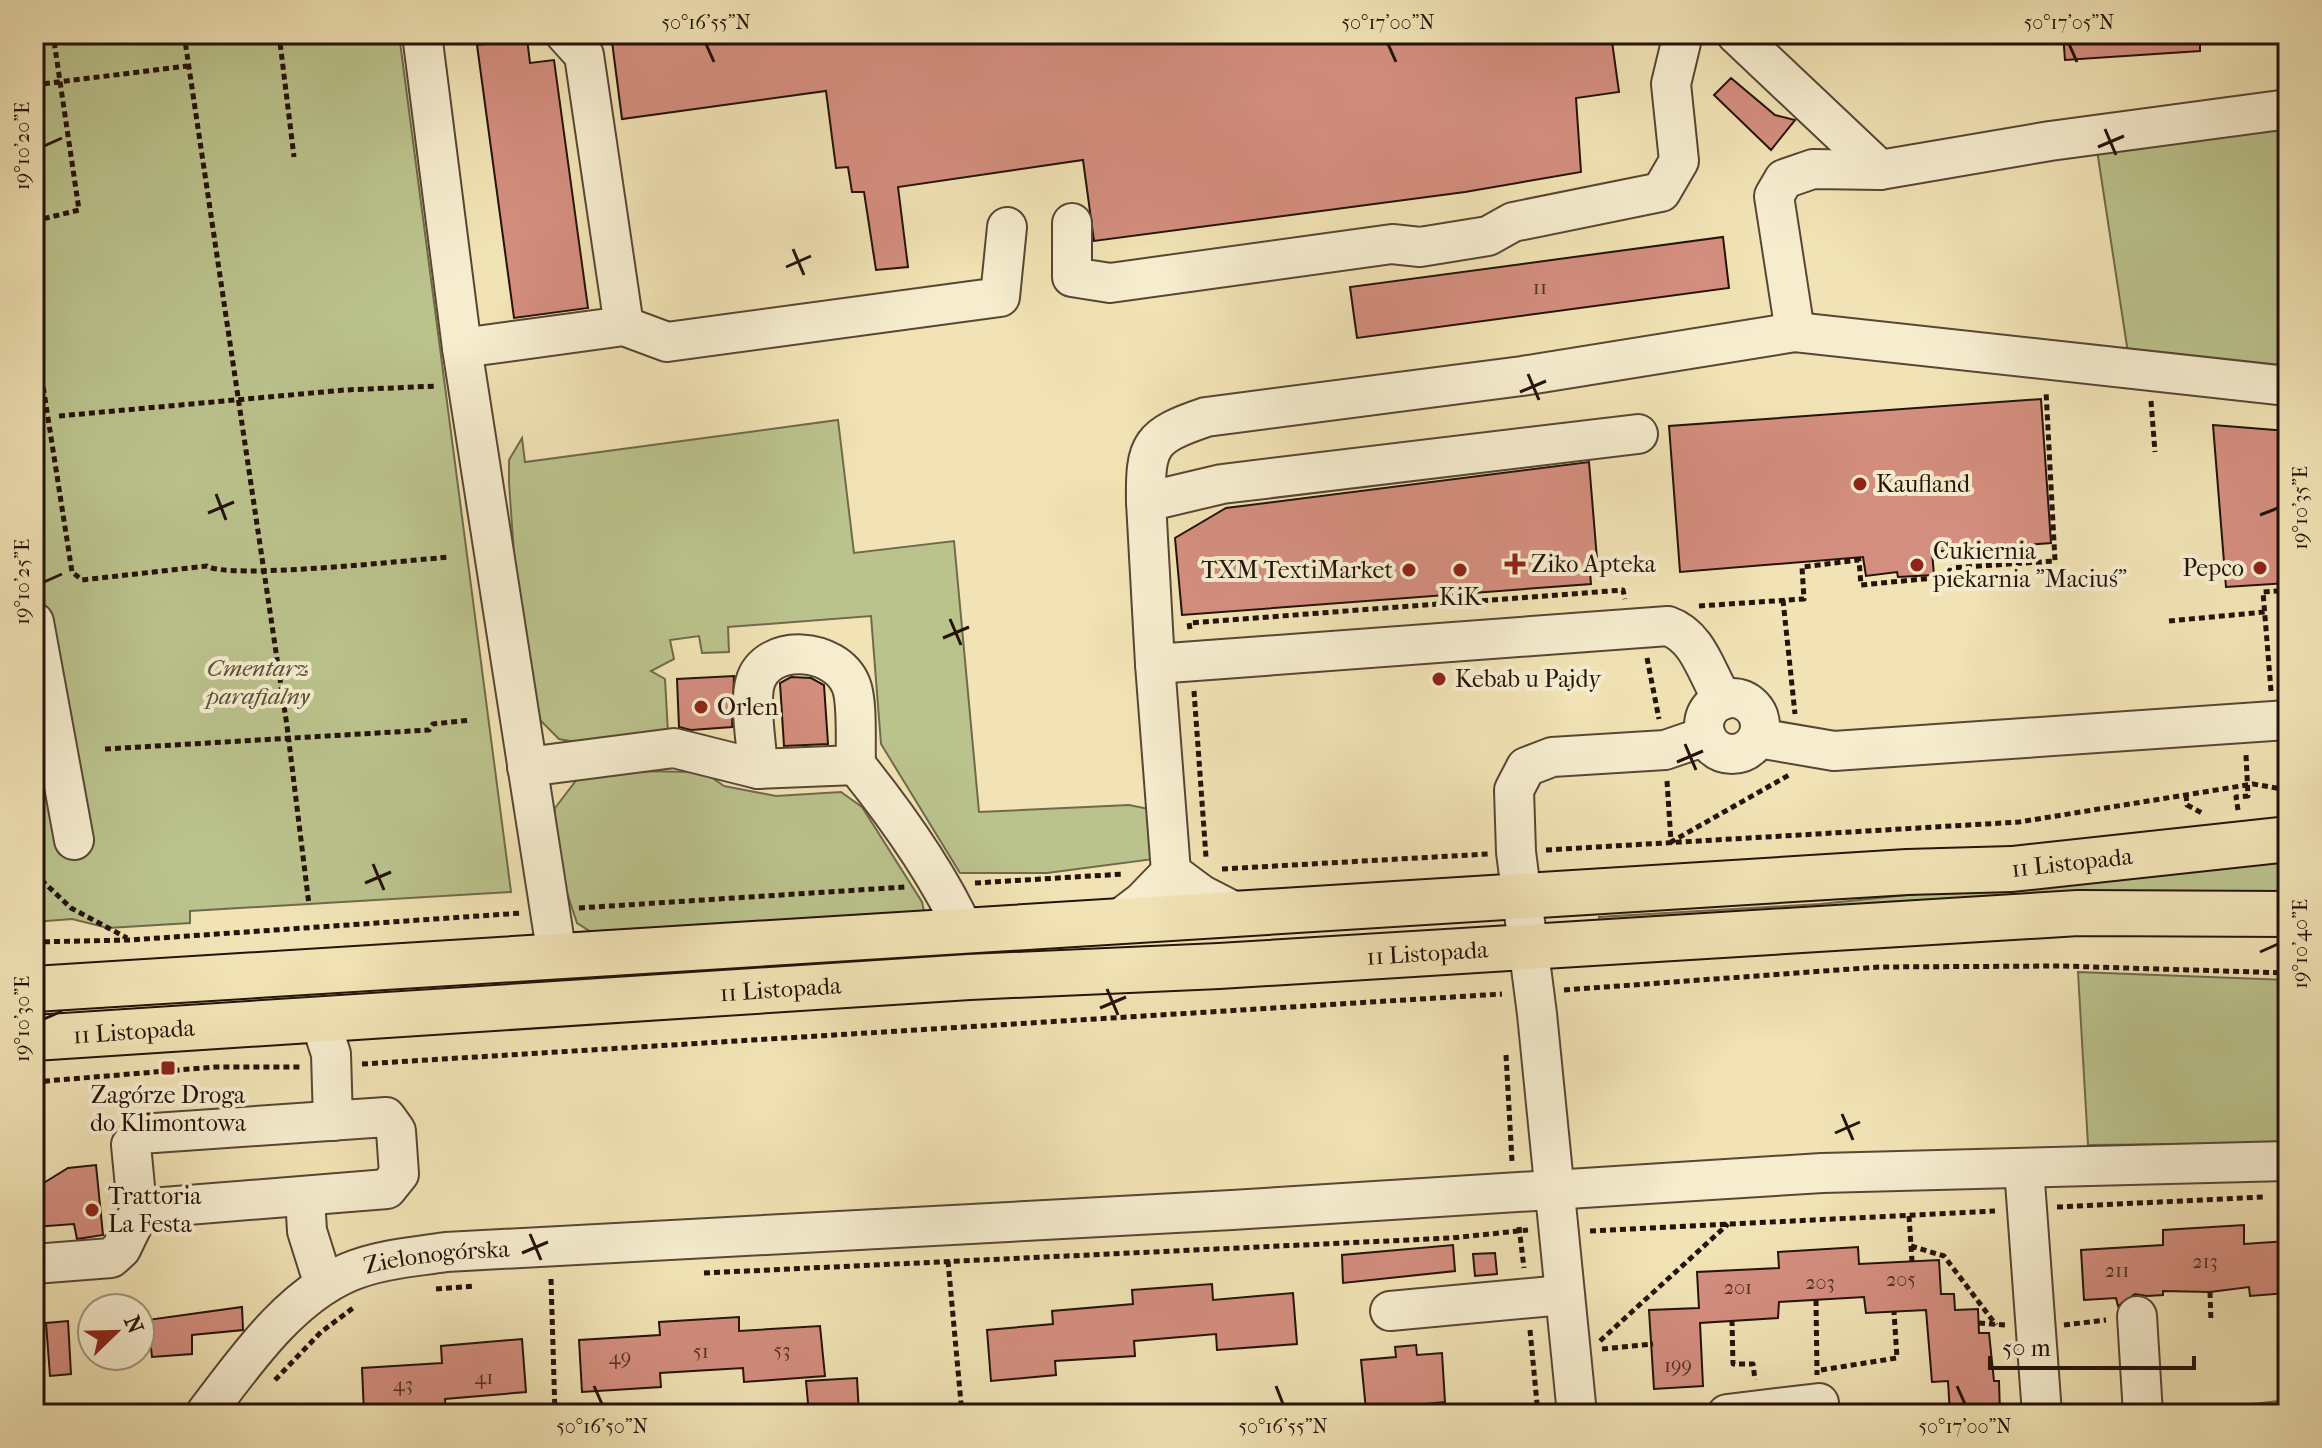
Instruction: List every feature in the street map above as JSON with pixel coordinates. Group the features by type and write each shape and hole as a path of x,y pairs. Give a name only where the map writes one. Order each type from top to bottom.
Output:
{"main road":[{"name":"11 Listopada","path":"34,989 1113,924 1521,896 2012,869 2288,839"},
{"name":"11 Listopada","path":"34,1038 333,1039 561,1004 969,977 1528,948 2078,913 2288,914"},
{"path":"965,933 969,977"},
{"path":"557,956 561,1004"},
{"path":"318,971 333,1039"}],"street":[{"path":"422,34 462,348 557,956"},
{"path":"565,34 584,55 624,326"},
{"path":"1072,223 1072,277 1110,283 1392,244 1420,247 1488,236 1513,222 1661,192 1679,161 1671,84 1683,34"},
{"path":"1736,34 1880,170"},
{"path":"1795,332 1774,196 1784,179 1805,171 1880,170 2050,141 2288,109"},
{"path":"462,348 624,326 667,342 1000,297 1007,227"},
{"path":"1113,924 1142,902 1171,872 1155,664 1145,461 1158,440 1175,428 1206,417 1522,376 1795,332 2288,386"},
{"path":"1146,502 1222,484 1638,434"},
{"path":"34,622 74,840"},
{"path":"1155,664 1668,626 1683,632 1723,700"},
{"path":"758,769 754,686 762,666 772,659 816,655 835,662 852,686 856,765 886,802 954,908 965,933"},
{"path":"1733,698 1753,707 1759,716 1758,738 1752,747 1732,754 1712,746 1706,736 1706,715 1723,700 1733,698"},
{"path":"1758,738 1834,751 2279,708"},
{"path":"1577,1414 1535,994 1521,896 1514,790 1526,767 1552,757 1665,750 1706,736"},
{"path":"527,767 674,748 758,769 856,765"},
{"path":"1171,872 1202,895 1239,914"},
{"path":"333,1039 333,1121"},
{"path":"386,1117 396,1131 399,1174 387,1189 142,1206 136,1197 131,1145 140,1134 386,1117"},
{"path":"1552,1188 1822,1173 2288,1161"},
{"path":"2024,1168 2042,1414"},
{"name":"Zielonogórska","path":"205,1414 288,1314 324,1285 381,1262 446,1252 1552,1188"},
{"path":"305,1196 307,1231 324,1285"},
{"path":"34,1264 111,1258 121,1249 142,1206"},
{"path":"1390,1311 1563,1295"},
{"path":"2137,1316 2143,1414"},
{"path":"1742,1411 1818,1387"}],"path":[{"path":"34,221 79,210 53,34"},
{"path":"184,34 289,739 309,905"},
{"path":"185,43 267,34"},
{"path":"279,34 294,157"},
{"path":"34,85 187,66"},
{"path":"34,328 72,572 82,580 207,566 215,571 263,570 450,557"},
{"path":"59,416 345,390 438,386"},
{"path":"2150,392 2155,452"},
{"path":"1690,607 1804,599 1802,567 1859,560 1861,585 1944,577 1950,568 2055,561 2046,393"},
{"path":"2279,708 2263,592 2288,590"},
{"path":"1629,628 1629,646 1645,646 1665,750 1671,842 1802,768 1802,731 1795,717 1783,600"},
{"path":"2169,621 2265,612"},
{"path":"105,749 429,730 433,724 471,720"},
{"path":"2239,815 2236,797 2248,796 2248,782"},
{"path":"2212,819 2187,805 2186,795 2248,782 2288,790"},
{"path":"34,873 71,908 130,940"},
{"path":"34,942 159,937"},
{"path":"34,1082 215,1067 333,1039 1049,1020 1535,994 1879,967 2062,966 2288,973"},
{"path":"690,1274 1451,1238 1520,1230 1909,1216 2273,1196"},
{"path":"1909,1216 1912,1261"},
{"path":"1653,1344 1591,1350 1728,1224"},
{"path":"1911,1246 1944,1256 1997,1325"},
{"path":"948,1261 962,1414"},
{"path":"551,1279 555,1414"},
{"path":"536,1281 566,1279"},
{"path":"421,1290 479,1285"},
{"path":"2210,1292 2211,1322"},
{"path":"1816,1300 1818,1387 1897,1358 1894,1312"},
{"path":"266,1390 321,1332 360,1303"},
{"path":"1732,1320 1733,1364 1753,1364 1742,1411"}],"green space":[{"name":"Cmentarz parafialny","path":"34,34 399,34 511,892 190,911 190,923 108,928 72,919 34,922"},
{"path":"2288,126 2288,372 2128,353 2097,150"},
{"path":"838,420 854,553 954,541 979,812 1129,805 1149,809 1154,859 1047,873 960,873 881,744 871,616 728,627 729,652 702,653 699,636 670,640 674,659 651,671 665,679 668,733 575,742 559,739 538,718 514,554 509,483 509,460 522,438 525,462"},
{"path":"623,771 704,772 724,786 776,796 841,792 862,807 922,902 925,915 602,939 577,923 564,884 554,823 555,808 578,778"},
{"path":"2288,856 2288,898 1600,929 1599,917 1820,904"},
{"path":"2078,972 2288,980 2288,1143 2088,1145"},
{"path":"2288,1400 2288,1414 2244,1414 2243,1405"}],"building":[{"path":"611,34 1611,34 1619,92 1576,98 1581,172 1465,192 1094,241 1083,160 898,187 908,267 876,270 864,192 852,192 848,167 836,168 826,91 622,119"},
{"path":"2063,34 2200,34 2200,51 2065,60"},
{"path":"527,38 530,63 554,60 588,308 514,318 477,45"},
{"path":"1731,78 1775,115 1795,120 1771,150 1714,95"},
{"path":"1723,237 1729,288 1357,338 1350,287"},
{"name":"Kaufland","path":"2041,399 2051,543 1932,552 1934,575 1898,577 1897,572 1866,576 1863,557 1680,572 1669,426"},
{"path":"2213,425 2288,431 2288,583 2226,587"},
{"path":"1589,462 1597,559 1589,560 1591,584 1182,615 1175,538 1226,508"},
{"path":"734,676 732,727 691,730 679,727 677,679"},
{"path":"791,677 811,678 824,685 828,744 784,746 780,683"},
{"path":"96,1165 103,1235 77,1239 74,1224 34,1227 34,1189 68,1168"},
{"path":"2244,1225 2244,1244 2288,1241 2288,1293 2250,1296 2249,1287 2210,1292 2163,1291 2163,1295 2147,1296 2135,1294 2118,1306 2116,1298 2084,1300 2081,1250 2163,1245 2163,1230"},
{"path":"1453,1245 1455,1271 1343,1283 1342,1255"},
{"path":"1858,1247 1859,1264 1939,1260 1941,1294 1954,1294 1955,1310 1978,1309 1979,1333 1989,1333 1994,1381 1999,1381 2000,1414 1950,1414 1948,1381 1932,1382 1926,1310 1866,1313 1864,1297 1779,1302 1778,1318 1700,1323 1703,1386 1654,1389 1649,1310 1699,1308 1697,1272 1779,1268 1778,1252"},
{"path":"1495,1253 1497,1274 1475,1276 1473,1254"},
{"path":"1212,1284 1213,1300 1293,1293 1297,1344 1217,1350 1216,1334 1134,1341 1135,1356 1055,1361 1056,1375 991,1381 987,1330 1053,1324 1052,1311 1133,1304 1132,1290"},
{"path":"242,1307 243,1330 192,1335 192,1354 156,1357 156,1319"},
{"path":"739,1317 739,1331 820,1326 825,1376 744,1382 743,1368 660,1373 661,1387 582,1392 579,1340 660,1335 659,1322"},
{"path":"68,1321 71,1374 50,1376 46,1323"},
{"path":"522,1339 526,1392 445,1399 446,1413 364,1414 362,1368 442,1363 441,1346"},
{"path":"1416,1345 1417,1355 1442,1353 1445,1402 1366,1410 1361,1360 1396,1357 1395,1347"},
{"path":"857,1378 859,1414 809,1414 806,1381"}],"place":[{"name":"Kaufland","path":"1860,484"},
{"name":"Ziko Apteka","path":"1515,564"},
{"name":"Cukiernia piekarnia \"Maciuś\"","path":"1917,565"},
{"name":"Pepco","path":"2260,568"},
{"name":"TXM TextiMarket","path":"1409,570"},
{"name":"KiK","path":"1460,570"},
{"name":"Kebab u Pajdy","path":"1439,679"},
{"name":"Orlen","path":"701,707"},
{"name":"Zagórze Droga do Klimontowa","path":"168,1068"},
{"name":"Trattoria La Festa","path":"92,1210"}]}
